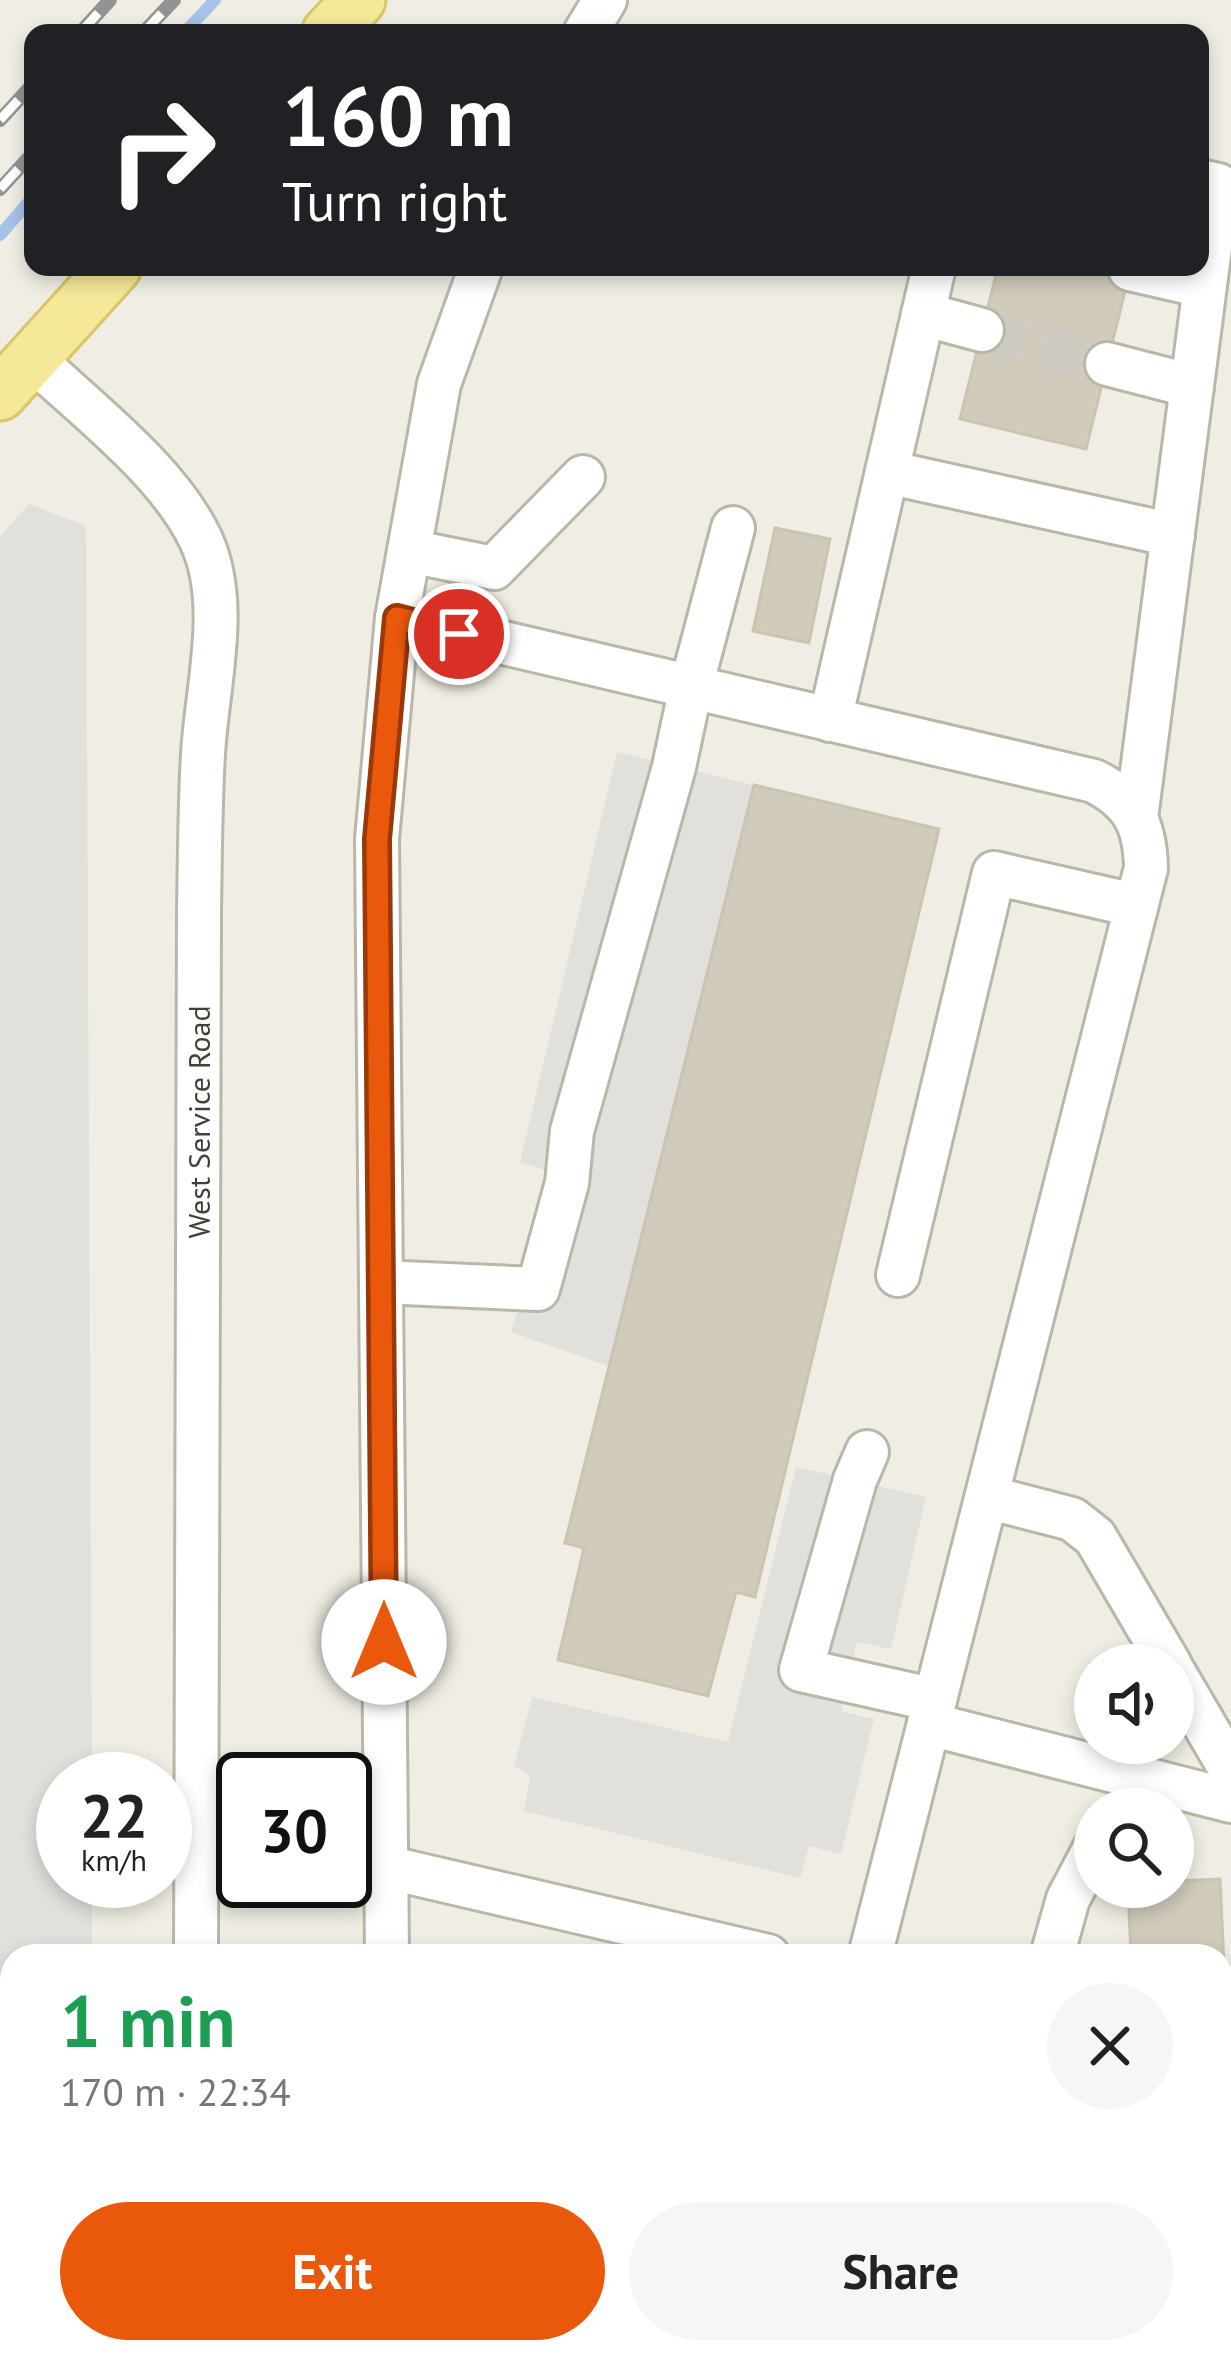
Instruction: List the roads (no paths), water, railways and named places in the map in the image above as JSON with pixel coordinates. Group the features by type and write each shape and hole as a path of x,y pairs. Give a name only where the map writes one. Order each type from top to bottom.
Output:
{"main road":[{"path":"336,24 358,0"},
{"path":"16,376 108,276"}],"street":[{"path":"1209,183 1218,185 1209,250"},
{"path":"386,1944 377,839 397,618 439,384 478,276"},
{"path":"830,719 932,276"},
{"path":"1163,276 1204,286"},
{"path":"1136,818 1205,276"},
{"path":"923,314 982,330"},
{"path":"1107,364 1192,386"},
{"name":"West Service Road","path":"16,376 177,502 212,567 215,610 202,757 199,909 196,1944"},
{"path":"886,472 1173,535"},
{"path":"409,551 494,568 583,477"},
{"path":"381,1282 538,1289 568,1183 572,1131 674,767 734,528"},
{"path":"397,618 1094,782 1118,794 1136,818 1145,843 1146,868 873,1944"},
{"path":"898,1274 994,873 1134,905"},
{"path":"867,1452 801,1670 932,1712 1229,1790"},
{"path":"987,1497 1072,1520 1095,1537 1157,1644"},
{"path":"1194,1716 1229,1790"},
{"path":"1194,1796 1229,1790"},
{"path":"386,1867 716,1944"},
{"path":"1055,1944 1074,1888"}],"waterway":[{"path":"192,24 215,0"},
{"path":"0,235 24,207"}],"tunnel":[{"path":"982,330 1107,364"}],"railway":[{"path":"88,24 110,0"},
{"path":"151,24 174,0"},
{"path":"0,120 24,94"},
{"path":"0,189 24,163"}]}
